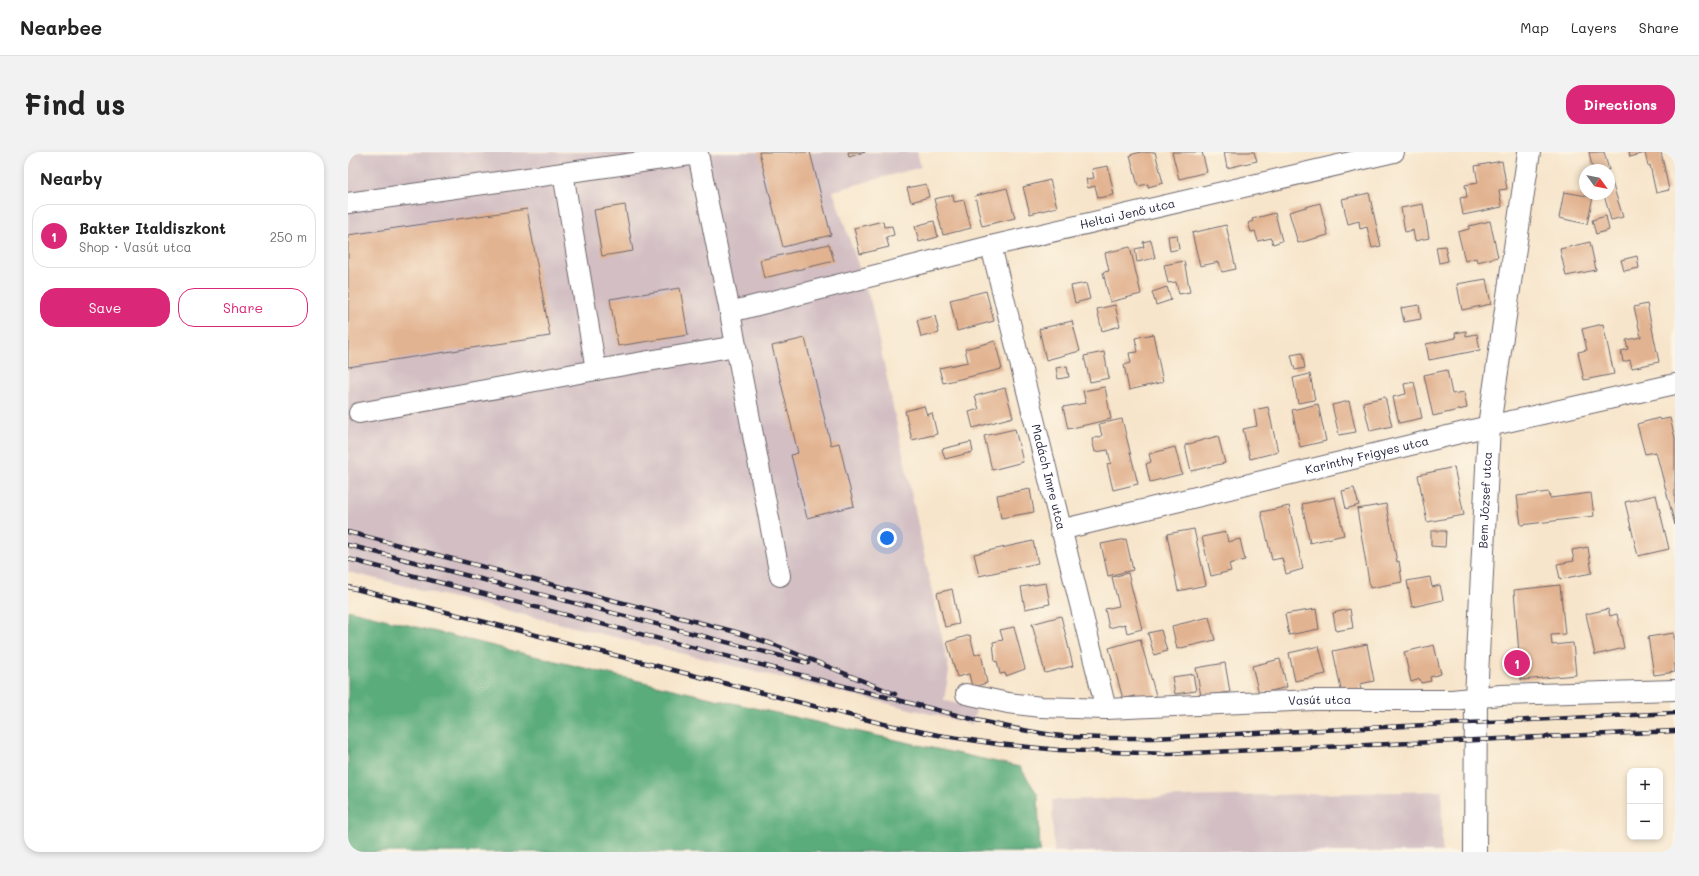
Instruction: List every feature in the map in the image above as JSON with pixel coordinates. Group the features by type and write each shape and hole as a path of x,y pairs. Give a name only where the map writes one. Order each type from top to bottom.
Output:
{"main road":[{"name":"Bem József utca","path":"1475,852 1476,698 1489,426 1529,152"}],"street":[{"name":"Heltai Jenő utca","path":"730,312 991,246 1394,152"},
{"path":"348,202 698,154 730,312 780,576"},
{"path":"563,173 596,370"},
{"name":"Madách Imre utca","path":"991,246 1060,530 1106,709"},
{"path":"359,413 736,346"},
{"name":"Karinthy Frigyes utca","path":"1060,530 1489,426 1675,384"},
{"name":"Vasút utca","path":"966,694 1008,703 1041,707 1106,709 1314,700 1452,700 1501,695 1675,690"}],"shaded area":[{"path":"348,152 917,152 921,167 833,191 871,303 949,671 944,700 976,710 972,724 348,572"},
{"path":"1442,791 1442,852 1054,852 1052,800"}],"green space":[{"path":"348,610 683,692 1020,767 1038,795 1040,852 348,852"}],"building":[{"path":"759,152 810,152 831,235 783,247"},
{"path":"848,152 865,152 849,157"},
{"path":"1141,152 1155,152 1163,183 1148,187 1148,184 1138,186 1130,155"},
{"path":"1172,152 1202,152 1207,172 1179,179"},
{"path":"1224,152 1254,152 1257,161 1227,168"},
{"path":"1589,152 1604,152 1607,164 1591,164"},
{"path":"1629,152 1661,152 1669,190 1656,193 1650,165 1648,166 1645,153 1630,157"},
{"path":"1502,161 1507,189 1499,190 1502,207 1463,215 1460,198 1467,197 1465,185 1478,183 1475,166"},
{"path":"1108,166 1114,195 1098,198 1095,186 1088,188 1086,179 1094,178 1092,169"},
{"path":"1050,180 1057,207 1030,214 1023,187"},
{"path":"926,184 929,197 911,202 907,188"},
{"path":"1007,188 1015,218 982,226 975,196"},
{"path":"1564,192 1579,195 1579,200 1592,200 1587,224 1559,218"},
{"path":"1615,192 1623,217 1611,220 1605,200 1615,200"},
{"path":"1369,193 1381,246 1372,248 1367,227 1360,229 1359,221 1348,224 1342,199"},
{"path":"953,195 954,202 964,200 971,228 943,235 934,199"},
{"path":"1320,203 1328,235 1298,243 1289,212"},
{"path":"1423,204 1429,238 1415,241 1413,230 1405,232 1401,208"},
{"path":"625,205 633,251 602,256 594,210"},
{"path":"527,209 550,336 348,367 348,235"},
{"path":"1275,213 1282,241 1273,244 1271,238 1258,241 1255,231 1251,232 1248,223 1253,221 1252,219"},
{"path":"1606,216 1609,230 1596,234 1592,220"},
{"path":"883,221 884,227 892,226 894,235 886,237 889,247 860,254 854,228"},
{"path":"934,221 938,237 919,242 915,226"},
{"path":"1490,221 1498,257 1477,262 1476,258 1465,261 1458,232 1469,229 1469,226"},
{"path":"1226,225 1236,269 1222,272 1219,262 1200,266 1192,233"},
{"path":"1177,235 1179,249 1170,251 1168,236"},
{"path":"1151,240 1155,258 1137,262 1135,249 1144,247 1143,242"},
{"path":"1590,242 1596,270 1566,276 1560,249"},
{"path":"829,244 834,261 764,278 760,260"},
{"path":"1445,246 1448,261 1439,263 1436,247"},
{"path":"1130,247 1141,294 1110,302 1103,272 1109,271 1105,253"},
{"path":"1637,256 1639,268 1624,271 1621,260"},
{"path":"1184,261 1190,292 1179,294 1176,282 1168,283 1164,265"},
{"path":"1486,279 1491,304 1462,310 1457,284"},
{"path":"1086,283 1090,299 1075,303 1071,286"},
{"path":"1167,287 1171,300 1156,305 1152,292"},
{"path":"680,288 688,335 618,346 610,299"},
{"path":"986,291 994,321 957,331 950,300"},
{"path":"1647,304 1659,362 1632,368 1630,360 1623,362 1621,351 1628,349 1626,340 1641,337 1634,307"},
{"path":"1115,305 1120,326 1102,331 1097,309"},
{"path":"1419,305 1421,319 1404,322 1401,308"},
{"path":"935,316 939,333 921,337 917,320"},
{"path":"1072,321 1080,351 1046,360 1039,329"},
{"path":"1603,324 1614,374 1584,380 1578,352 1587,350 1582,329"},
{"path":"1466,331 1466,336 1477,334 1480,350 1429,360 1426,344 1456,338 1455,333"},
{"path":"1153,334 1163,382 1129,390 1124,365 1131,363 1129,353 1138,352 1135,338"},
{"path":"805,338 831,445 839,443 854,506 807,518 791,455 798,453 772,346"},
{"path":"995,341 1002,369 943,383 939,368 968,362 965,349"},
{"path":"1104,352 1109,378 1090,382 1084,356"},
{"path":"1302,353 1305,368 1295,370 1291,355"},
{"path":"1067,366 1069,377 1058,379 1056,368"},
{"path":"1447,370 1452,394 1464,392 1467,408 1433,416 1424,375"},
{"path":"1310,374 1315,400 1298,403 1293,378"},
{"path":"1414,382 1422,418 1399,423 1393,397 1406,394 1404,384"},
{"path":"1105,387 1111,419 1068,429 1063,407 1086,403 1083,391"},
{"path":"1005,388 1013,417 973,428 969,412 979,409 975,396"},
{"path":"1385,397 1392,426 1370,431 1363,402"},
{"path":"1349,401 1356,432 1339,435 1332,405"},
{"path":"1318,404 1326,441 1300,447 1292,410"},
{"path":"924,406 927,415 932,413 937,434 912,440 905,411"},
{"path":"1268,407 1278,452 1250,459 1243,429 1257,426 1254,410"},
{"path":"1659,418 1660,420 1670,418 1675,438 1675,525 1656,452 1645,454 1637,424"},
{"path":"1122,419 1138,484 1113,490 1107,464 1111,463 1108,450 1095,452 1092,439 1102,436 1099,424"},
{"path":"1015,429 1023,462 992,470 984,436"},
{"path":"1218,436 1225,463 1191,471 1185,445"},
{"path":"971,442 973,452 945,459 942,449"},
{"path":"1175,447 1182,474 1150,482 1146,464 1151,462 1149,454"},
{"path":"1454,467 1464,515 1427,522 1418,475"},
{"path":"1354,488 1359,505 1346,509 1342,491"},
{"path":"1030,489 1034,512 1001,518 997,495"},
{"path":"1549,492 1550,498 1591,493 1594,516 1521,525 1517,496"},
{"path":"1656,495 1669,549 1638,556 1625,502"},
{"path":"1335,497 1344,535 1310,543 1302,504"},
{"path":"1386,504 1397,562 1399,561 1402,582 1370,588 1357,509"},
{"path":"1289,506 1303,569 1286,574 1282,558 1272,560 1261,512"},
{"path":"1194,529 1206,585 1178,591 1167,534"},
{"path":"1431,531 1446,531 1445,547 1431,546"},
{"path":"1226,532 1228,542 1240,539 1245,560 1229,564 1231,571 1211,576 1202,537"},
{"path":"1126,539 1133,570 1108,576 1101,544"},
{"path":"1033,541 1038,563 979,576 974,554"},
{"path":"1588,547 1592,573 1560,579 1557,564 1574,561 1572,550"},
{"path":"1128,573 1142,629 1127,633 1125,624 1109,628 1105,609 1119,606 1112,577"},
{"path":"1430,577 1432,587 1440,585 1443,600 1412,607 1407,581"},
{"path":"1046,583 1050,604 1025,609 1021,587"},
{"path":"1560,585 1565,634 1551,635 1552,645 1573,643 1576,675 1521,680 1514,590"},
{"path":"952,589 959,624 945,627 937,593"},
{"path":"1316,609 1319,629 1289,635 1285,614"},
{"path":"1350,609 1353,628 1336,631 1333,613"},
{"path":"1608,609 1610,616 1617,614 1624,648 1595,655 1586,614"},
{"path":"1061,616 1073,666 1045,673 1032,624"},
{"path":"1209,617 1215,640 1177,649 1172,626"},
{"path":"1014,627 1025,669 1006,676 1005,673 1000,674 997,661 995,662 993,642 1003,640 1000,630"},
{"path":"1161,630 1167,651 1154,655 1148,633"},
{"path":"1674,633 1675,672 1654,675 1648,637"},
{"path":"970,635 975,655 981,653 987,683 972,687 969,674 957,677 947,642"},
{"path":"1140,639 1157,699 1137,705 1135,696 1123,699 1109,648"},
{"path":"1367,644 1374,681 1360,684 1361,690 1342,694 1333,651"},
{"path":"1434,645 1441,674 1430,677 1431,681 1421,683 1420,679 1411,682 1404,652"},
{"path":"1319,646 1326,674 1295,681 1289,653"},
{"path":"1280,659 1287,687 1259,694 1252,666"},
{"path":"1225,663 1230,692 1201,696 1196,668"},
{"path":"1193,674 1196,691 1175,694 1172,677"}],"railway":[{"path":"348,532 736,632 775,645 895,694"},
{"path":"348,545 808,663"},
{"path":"348,559 972,719 1050,735 1096,738 1153,738 1675,713"},
{"path":"348,587 884,724 938,735 997,744 1059,750 1169,754 1675,731"}],"place":[{"name":"Bakter Italdiszkont","path":"1517,663"}]}
